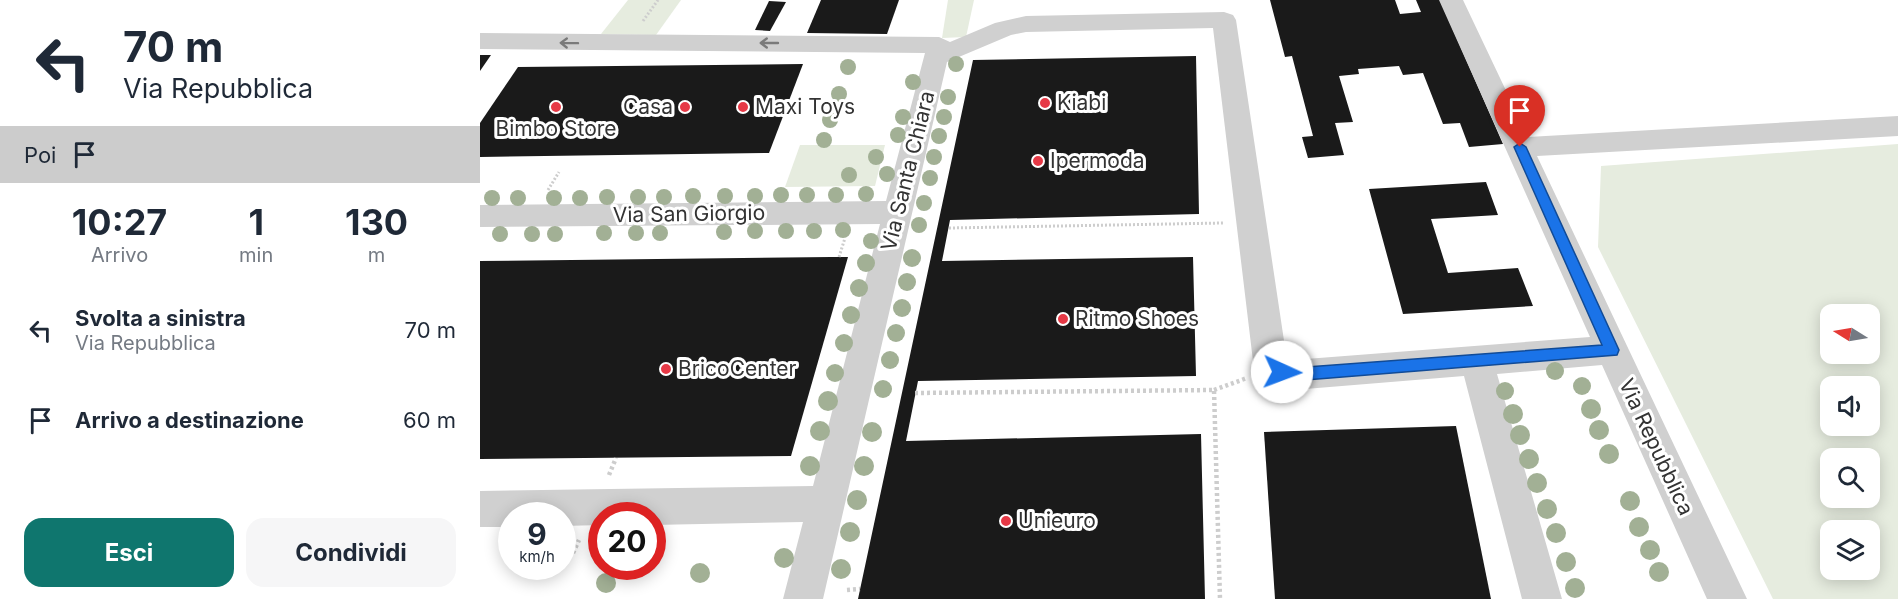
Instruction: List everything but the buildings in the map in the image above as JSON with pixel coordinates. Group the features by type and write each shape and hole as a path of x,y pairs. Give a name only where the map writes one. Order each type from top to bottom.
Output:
{"street":[{"name":"Via Repubblica","path":"1451,0 1727,599"},
{"path":"936,57 1004,29 1026,24 1224,20 1270,361 1282,372 1293,375 1612,350"},
{"path":"480,41 939,45 936,57"},
{"name":"Via Santa Chiara","path":"803,599 936,57"},
{"path":"1520,147 1898,126"},
{"name":"Via San Giorgio","path":"480,216 898,212"},
{"path":"1477,362 1542,599"},
{"path":"480,508 826,504"}],"path":[{"path":"546,193 559,172"},
{"path":"949,228 1251,223"},
{"path":"839,257 846,236"},
{"path":"915,393 1214,390 1220,599"},
{"path":"606,482 616,458"},
{"path":"847,590 860,589"}],"shaded area":[{"path":"628,0 681,0 656,35 601,34"},
{"path":"948,0 974,0 966,37 942,38"},
{"path":"1898,144 1898,599 1773,599 1598,247 1601,166"},
{"path":"800,145 885,145 875,186 785,187"}],"place":[{"name":"Kiabi","path":"1045,103"},
{"name":"Bimbo Store","path":"556,107"},
{"name":"Casa","path":"685,107"},
{"name":"Maxi Toys","path":"743,107"},
{"name":"Ipermoda","path":"1038,161"},
{"name":"Ritmo Shoes","path":"1063,319"},
{"name":"BricoCenter","path":"666,369"},
{"name":"Unieuro","path":"1006,521"}],"route":[{"path":"1282,372 1293,375 1612,350 1520,147"}]}
